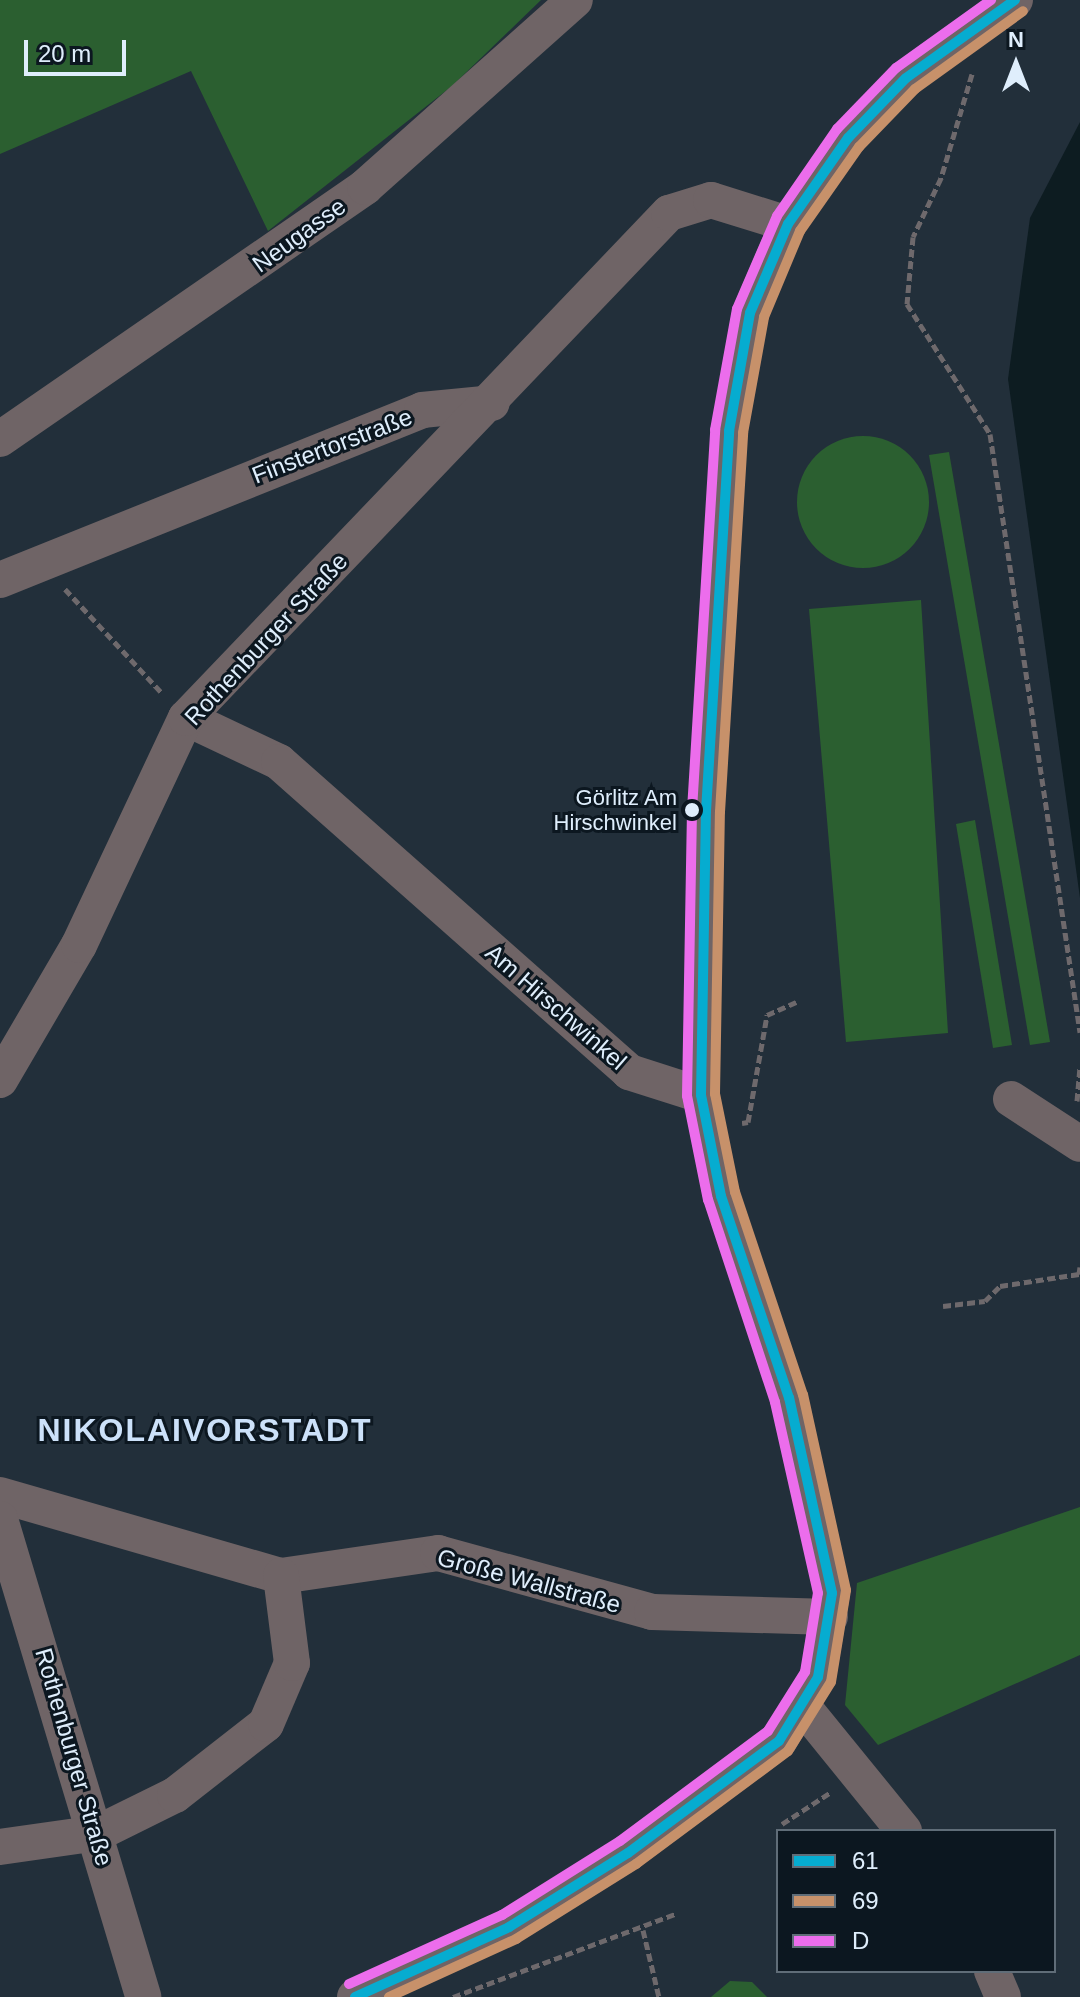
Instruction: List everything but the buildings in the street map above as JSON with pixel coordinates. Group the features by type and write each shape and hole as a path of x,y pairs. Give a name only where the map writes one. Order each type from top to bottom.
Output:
{"street":[{"name":"Neugasse","path":"0,439 365,187 575,0"},
{"path":"355,1997 509,1927 628,1853 779,1741 805,1709 830,1617 832,1593 792,1410 704,1132 701,1095 706,811 729,431 750,313 788,224 848,138 906,78 1015,0"},
{"path":"492,403 669,213 711,200 788,224"},
{"name":"Finstertorstraße","path":"0,580 422,410 492,403"},
{"name":"Rothenburger Straße","path":"0,1080 79,945 186,718 492,403"},
{"name":"Am Hirschwinkel","path":"186,718 279,762 629,1072 701,1095"},
{"path":"1011,1099 1080,1144"},
{"name":"Große Wallstraße","path":"0,1495 281,1576 438,1553 652,1612 830,1617"},
{"name":"Rothenburger Straße","path":"0,1519 98,1833 143,1997"},
{"path":"0,1847 98,1833 175,1795 266,1724 292,1663 281,1576"},
{"path":"805,1709 902,1829"},
{"path":"993,1973 1003,1997"}],"path":[{"path":"972,73 941,178 913,237 907,304 990,434 1080,1032"},
{"path":"43,565 186,718"},
{"path":"704,1132 748,1122 767,1015 796,1002"},
{"path":"1080,1068 1080,1077"},
{"path":"943,1306 985,1301 1000,1286 1079,1274 1080,1267"},
{"path":"782,1824 859,1774"},
{"path":"453,1997 643,1930 675,1914"},
{"path":"643,1930 659,1997"}],"green space":[{"path":"0,0 541,0 452,86 268,231 191,71 0,154"},
{"path":"863,436 888,441 910,455 924,477 929,502 924,527 910,549 888,563 863,568 838,563 816,549 802,527 797,502 802,477 816,455 838,441"},
{"path":"949,452 1050,1042 1030,1045 929,455"},
{"path":"921,600 948,1033 846,1042 809,609"},
{"path":"975,820 1012,1045 993,1048 956,824"},
{"path":"1080,1507 1080,1655 878,1745 845,1705 857,1583"},
{"path":"730,1981 752,1982 767,1997 711,1997"}],"shaded area":[{"path":"1080,122 1080,898 1008,379 1030,218"}],"transit line":[{"name":"D","path":"349,1984 502,1915 620,1841 768,1731 805,1672 818,1593 775,1402 708,1200 687,1096 692,810 715,430 737,309 777,216 837,129 896,68 991,0"},
{"name":"61","path":"355,1997 509,1927 628,1853 779,1741 818,1677 832,1593 789,1398 721,1196 701,1095 706,811 729,431 750,313 788,224 848,138 906,78 1015,0"},
{"name":"69","path":"389,1997 516,1939 636,1864 788,1751 831,1682 846,1590 803,1395 735,1192 715,1094 720,812 743,433 764,317 800,231 859,147 915,89 1023,11"}],"place":[{"name":"Görlitz Am Hirschwinkel","path":"692,810"}],"district":[{"name":"NIKOLAIVORSTADT","path":"205,1430"}]}
